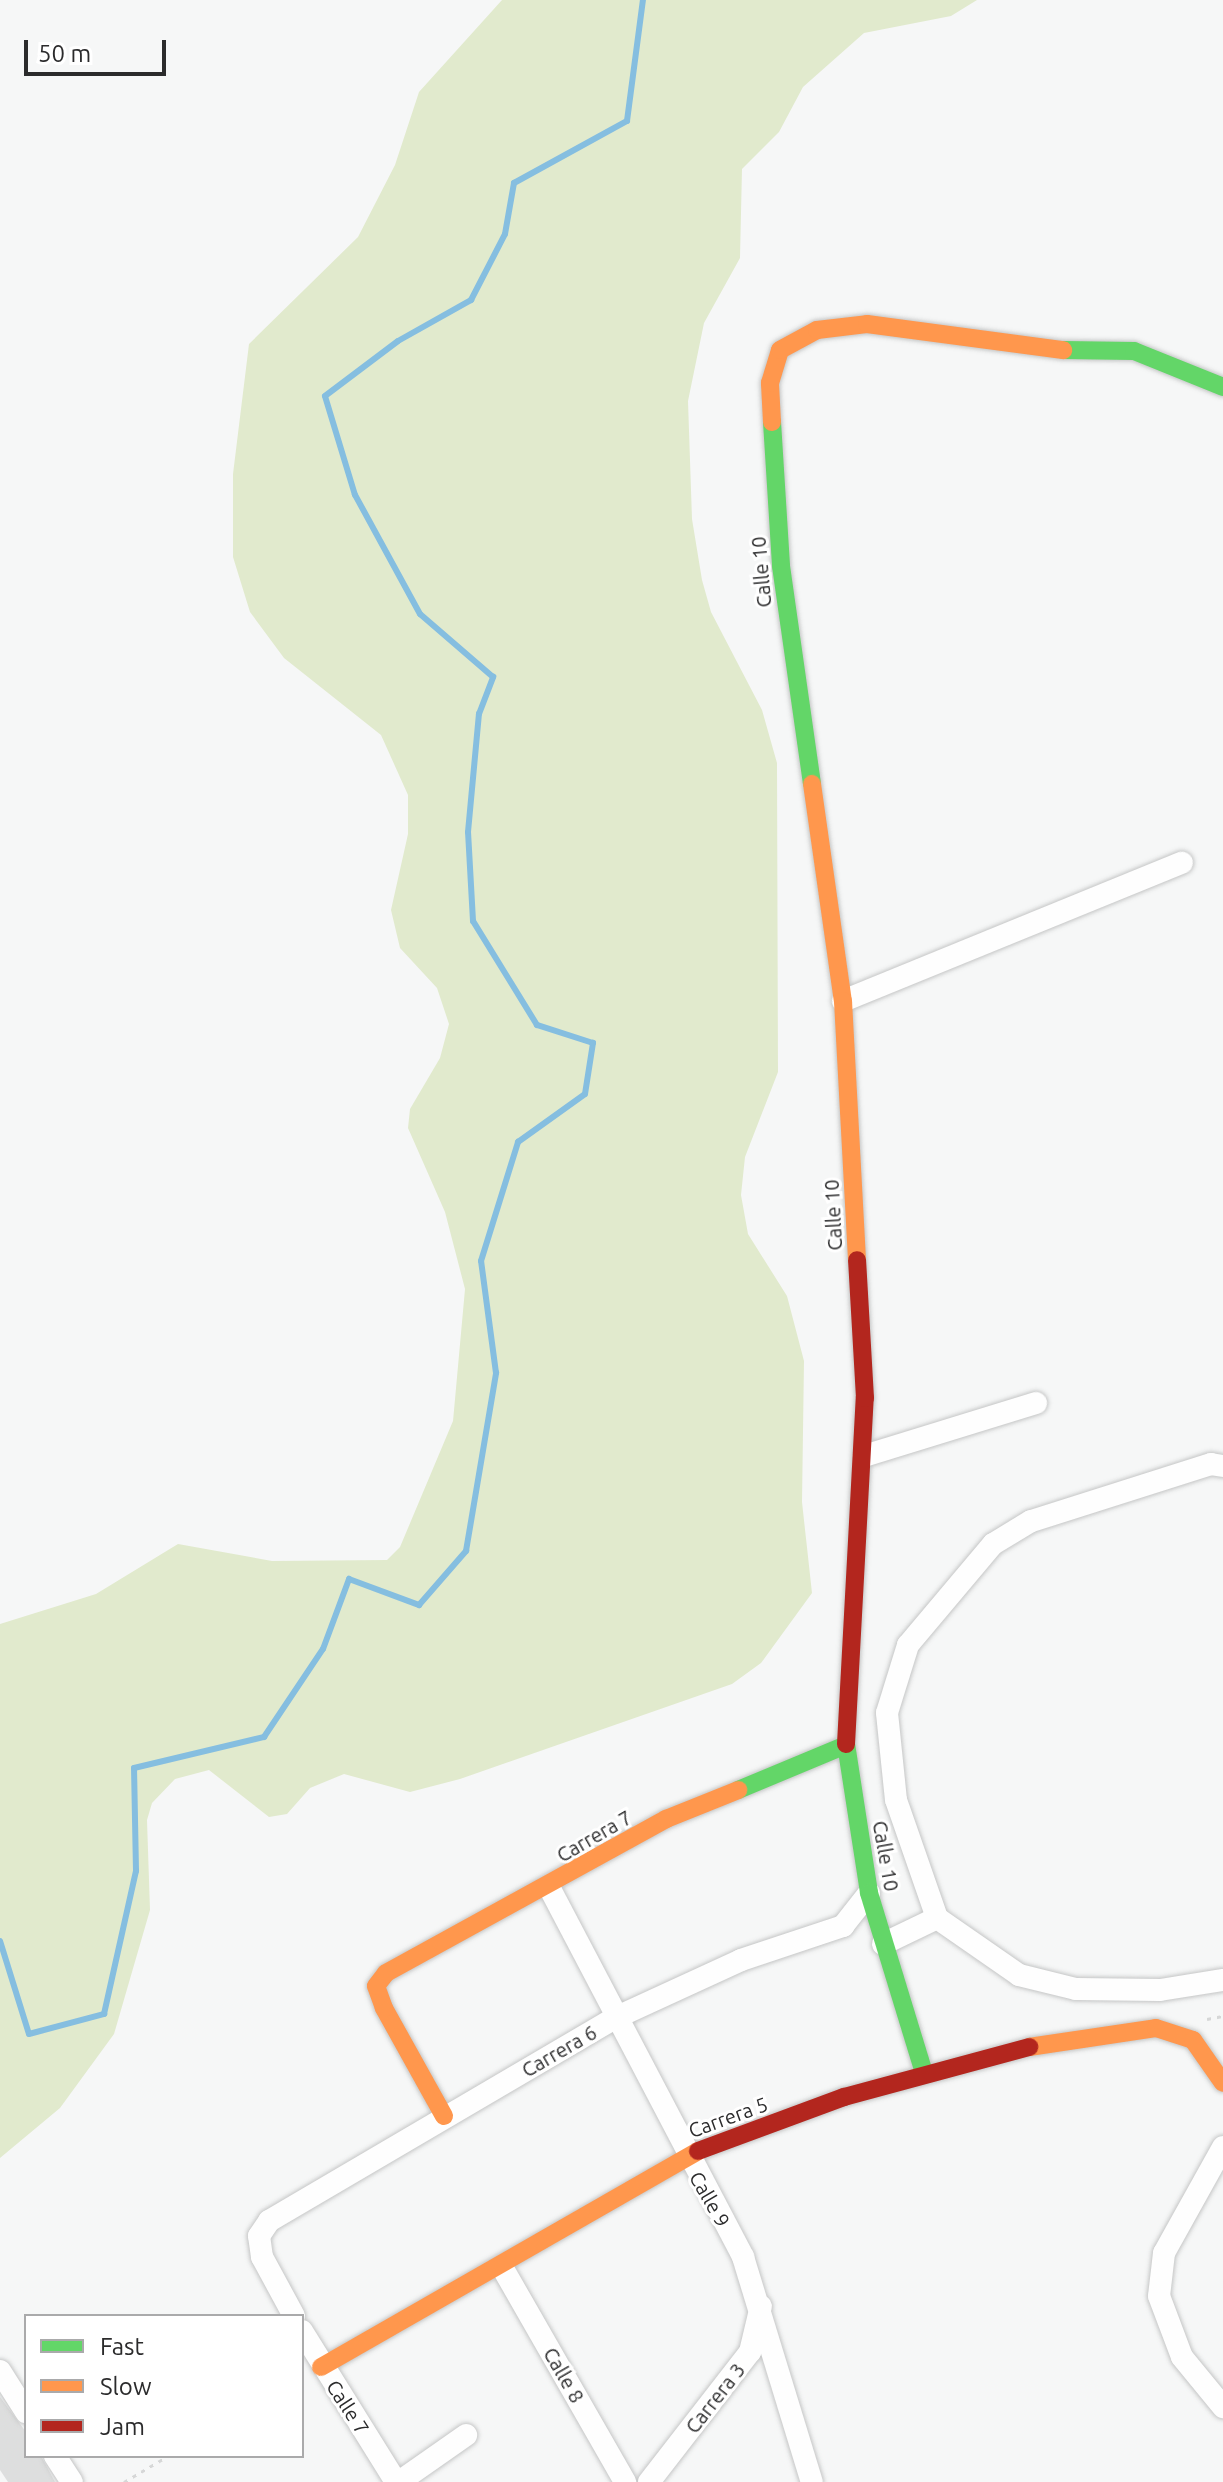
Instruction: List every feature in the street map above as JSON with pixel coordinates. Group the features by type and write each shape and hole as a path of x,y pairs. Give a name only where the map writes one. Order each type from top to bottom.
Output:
{"street":[{"name":"Calle 10","path":"924,2073 869,1893 846,1745 864,1456 843,1001 781,566 770,383 780,350 817,330 867,324 1031,349 1134,351 1223,387"},
{"path":"843,1001 1182,863"},
{"path":"864,1456 1036,1403"},
{"path":"1223,1466 1211,1464 1031,1521 975,1562 908,1645 887,1713 896,1800 937,1918 1019,1975 1076,1989 1160,1990 1223,1980"},
{"name":"Carrera 7","path":"444,2116 376,1986 432,1946 549,1887 666,1819 846,1745"},
{"name":"Calle 9","path":"549,1887 686,2156 743,2257 762,2305 812,2482"},
{"name":"Carrera 6","path":"293,2314 262,2257 259,2236 269,2221 615,2018 741,1960 843,1926 869,1893"},
{"path":"883,1944 937,1918"},
{"name":"Carrera 5","path":"321,2367 502,2267 686,2156 924,2073 1027,2047 1156,2028 1193,2040 1223,2083"},
{"path":"1223,2147 1164,2253 1159,2296 1182,2357 1223,2407"},
{"name":"Calle 8","path":"502,2267 625,2482"},
{"name":"Carrera 3","path":"649,2482 750,2352 762,2305"},
{"name":"Calle 7","path":"304,2335 321,2367 398,2482"},
{"path":"0,2371 24,2409"},
{"path":"398,2482 466,2435"},
{"path":"56,2458 72,2482"}],"path":[{"path":"124,2482 165,2458"}],"green space":[{"path":"502,0 977,0 951,16 864,33 803,87 779,132 742,169 740,258 704,323 688,401 692,519 702,580 711,612 762,710 777,763 778,1072 745,1157 741,1195 748,1234 787,1296 804,1361 802,1502 812,1593 761,1663 732,1684 460,1779 410,1792 344,1774 310,1788 287,1814 269,1817 209,1770 175,1779 152,1803 147,1820 150,1910 114,2034 60,2108 0,2158 0,1624 96,1594 178,1544 272,1561 387,1560 400,1547 453,1421 465,1289 445,1212 408,1128 410,1109 440,1058 449,1024 437,988 400,948 391,910 408,834 408,795 381,735 284,658 250,612 233,557 233,474 249,344 358,237 395,165 419,92"}],"building":[{"path":"0,2397 24,2429 24,2458 42,2458 55,2482 8,2482 0,2470"}],"waterway":[{"path":"0,1941 29,2034 104,2014 136,1871 134,1768 264,1737 323,1649 349,1579 419,1605 466,1551 496,1373 481,1261 518,1142 585,1094 593,1043 537,1025 473,921 468,832 479,714 493,677 420,614 355,495 325,396 398,341 471,300 505,234 514,183 627,121 643,0"}],"traffic: fast":[{"path":"1063,350 1134,351 1223,387"},
{"path":"772,422 781,566 812,784"},
{"path":"846,1744 869,1893 924,2073"},
{"path":"738,1790 846,1745"}],"traffic: slow":[{"path":"772,422 770,383 780,350 817,330 867,324 1063,350"},
{"path":"812,784 843,1001 857,1260"},
{"path":"444,2116 384,2008 376,1986 386,1973 666,1819 738,1790"},
{"path":"1029,2047 1156,2028 1193,2040 1223,2083"},
{"path":"321,2367 698,2151"}],"traffic: jam":[{"path":"846,1744 865,1398 857,1260"},
{"path":"698,2151 844,2097 1029,2047"}]}
